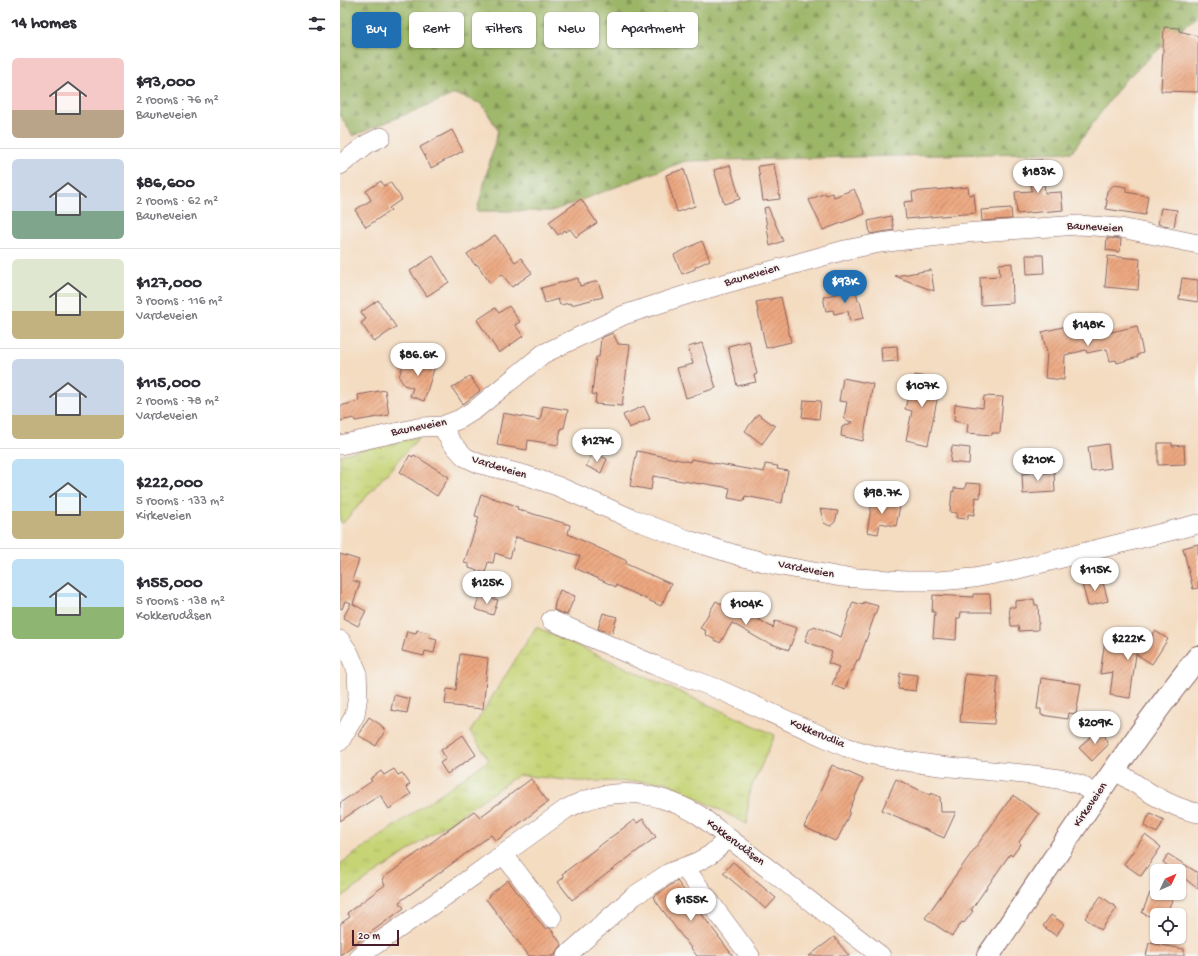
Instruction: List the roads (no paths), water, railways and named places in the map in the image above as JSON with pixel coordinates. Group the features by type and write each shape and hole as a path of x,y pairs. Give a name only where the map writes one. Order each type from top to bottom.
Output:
{"main road":[{"name":"Kirkeveien","path":"988,956 1115,770 1171,690 1198,656"}],"street":[{"path":"340,165 367,144 381,136"},
{"name":"Bauneveien","path":"340,445 422,427 442,426 460,419 476,409 543,354 624,315 710,288 845,250 880,243 964,233 1079,225 1121,228 1198,244"},
{"name":"Vardeveien","path":"442,426 451,442 465,457 480,464 531,477 688,540 776,565 841,577 906,581 938,581 974,578 1018,569 1198,524"},
{"name":"Kokkerudlia","path":"551,620 654,665 718,689 846,747 869,754 898,760 1065,780 1081,786 1097,796"},
{"path":"340,640 349,653 357,671 358,695 355,715 340,740"},
{"path":"1115,770 1161,799 1189,811 1198,813"},
{"name":"Kokkerudåsen","path":"359,956 566,810 581,801 603,795 623,793 644,795 667,800 699,815 878,955"},
{"path":"566,956 634,896 669,873 710,855 729,838"},
{"path":"504,854 552,918"},
{"path":"684,867 750,956"}]}
